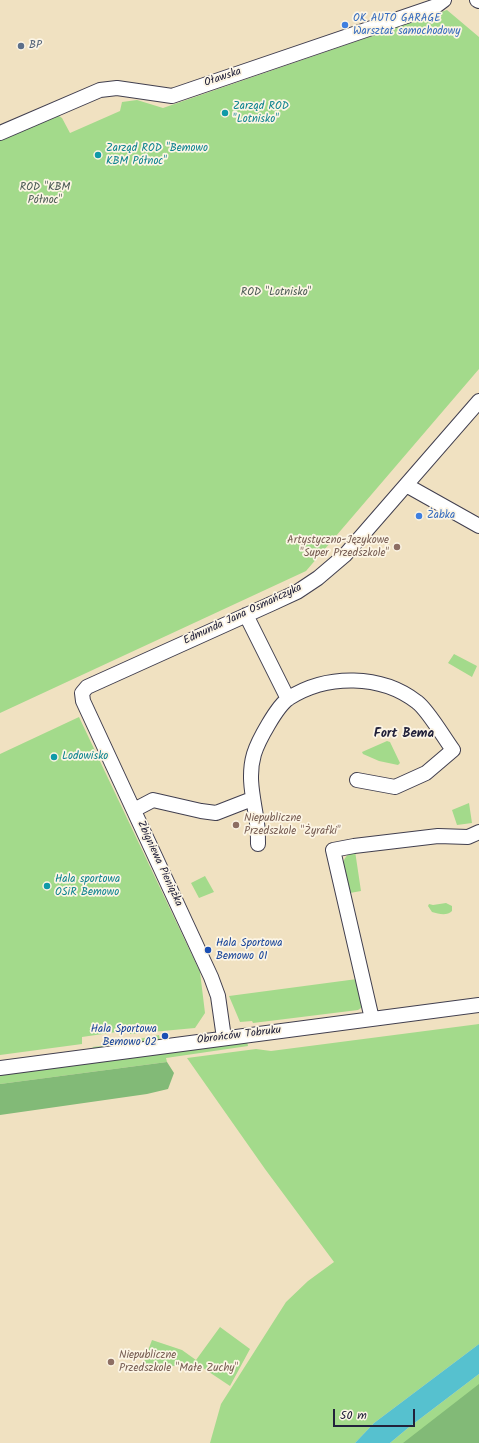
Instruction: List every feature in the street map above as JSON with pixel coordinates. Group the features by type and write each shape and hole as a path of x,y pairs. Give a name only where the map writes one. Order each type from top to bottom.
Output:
{"street":[{"name":"Oławska","path":"0,133 100,90 117,88 172,96 436,6 444,0"},
{"name":"Edmunda Jana Osmańczyka","path":"82,693 87,687 296,592 318,578 345,555 479,401"},
{"path":"406,485 479,526"},
{"path":"246,615 288,699"},
{"path":"258,844 257,824 252,799 250,774 254,755 264,733 276,713 288,699 324,682 348,680 371,682 401,692 418,702 453,750 426,773 395,787 357,780"},
{"name":"Zbigniewa Pieniążka","path":"82,693 83,701 211,977 218,996 224,1038"},
{"path":"134,810 153,800 216,813 252,799"},
{"path":"372,1019 333,850 438,836 468,837 479,832"},
{"name":"Obrońców Tobruku","path":"0,1068 479,1005"}],"green space":[{"name":"ROD \"Lotnisko\"","path":"447,10 479,37 479,369 306,571 0,713 0,139 56,114 62,118 70,133 120,111 122,102 137,100 163,108"},
{"path":"454,654 477,666 472,677 448,663"},
{"path":"79,717 200,972 205,1013 195,1028 130,1034 130,1030 82,1037 82,1044 0,1055 0,754"},
{"path":"387,741 390,742 400,763 398,765 379,761 363,754 362,752"},
{"path":"469,803 472,823 457,825 452,810"},
{"path":"355,851 361,891 350,893 344,875 343,863 349,854"},
{"path":"205,876 214,892 199,898 191,883"},
{"path":"446,903 452,906 452,911 450,913 440,914 432,912 428,906 429,904 433,905"},
{"path":"357,979 361,1005 361,1008 358,1010 253,1023 252,1021 240,1022 229,996"},
{"path":"479,1024 479,1344 374,1423 355,1443 210,1443 221,1404 286,1302 308,1281 334,1262 265,1169 187,1058 256,1049 271,1051"},
{"path":"159,1035 160,1041 97,1050 92,1047 125,1044 139,1039"},
{"path":"247,1041 248,1046 166,1058 167,1062 0,1084 0,1075"},
{"path":"167,1062 174,1073 168,1089 147,1094 0,1115 0,1084"},
{"path":"220,1327 250,1349 230,1386 200,1366 142,1366 152,1340 182,1350 196,1360"},
{"path":"479,1374 479,1443 390,1443 408,1428"},
{"path":"479,1384 479,1443 403,1443"}],"water":[{"path":"479,1344 479,1374 390,1443 355,1443 374,1423"}],"place":[{"name":"OK AUTO GARAGE Warsztat samochodowy","path":"345,25"},
{"name":"BP","path":"21,46"},
{"name":"Zarząd ROD \"Lotnisko\"","path":"225,113"},
{"name":"Zarząd ROD \"Bemowo KBM Północ\"","path":"98,155"},
{"name":"Żabka","path":"419,516"},
{"name":"Artystyczno-Językowe \"Super Przedszkole\"","path":"397,547"},
{"name":"Lodowisko","path":"54,757"},
{"name":"Niepubliczne Przedszkole \"Żyrafki\"","path":"236,825"},
{"name":"Hala sportowa OSiR Bemowo","path":"47,886"},
{"name":"Hala Sportowa Bemowo 01","path":"208,950"},
{"name":"Hala Sportowa Bemowo 02","path":"165,1036"},
{"name":"Niepubliczne Przedszkole \"Małe Zuchy\"","path":"111,1362"}],"district":[{"name":"Fort Bema","path":"404,735"}],"park label":[{"name":"ROD \"KBM Północ\"","path":"45,194"}]}
